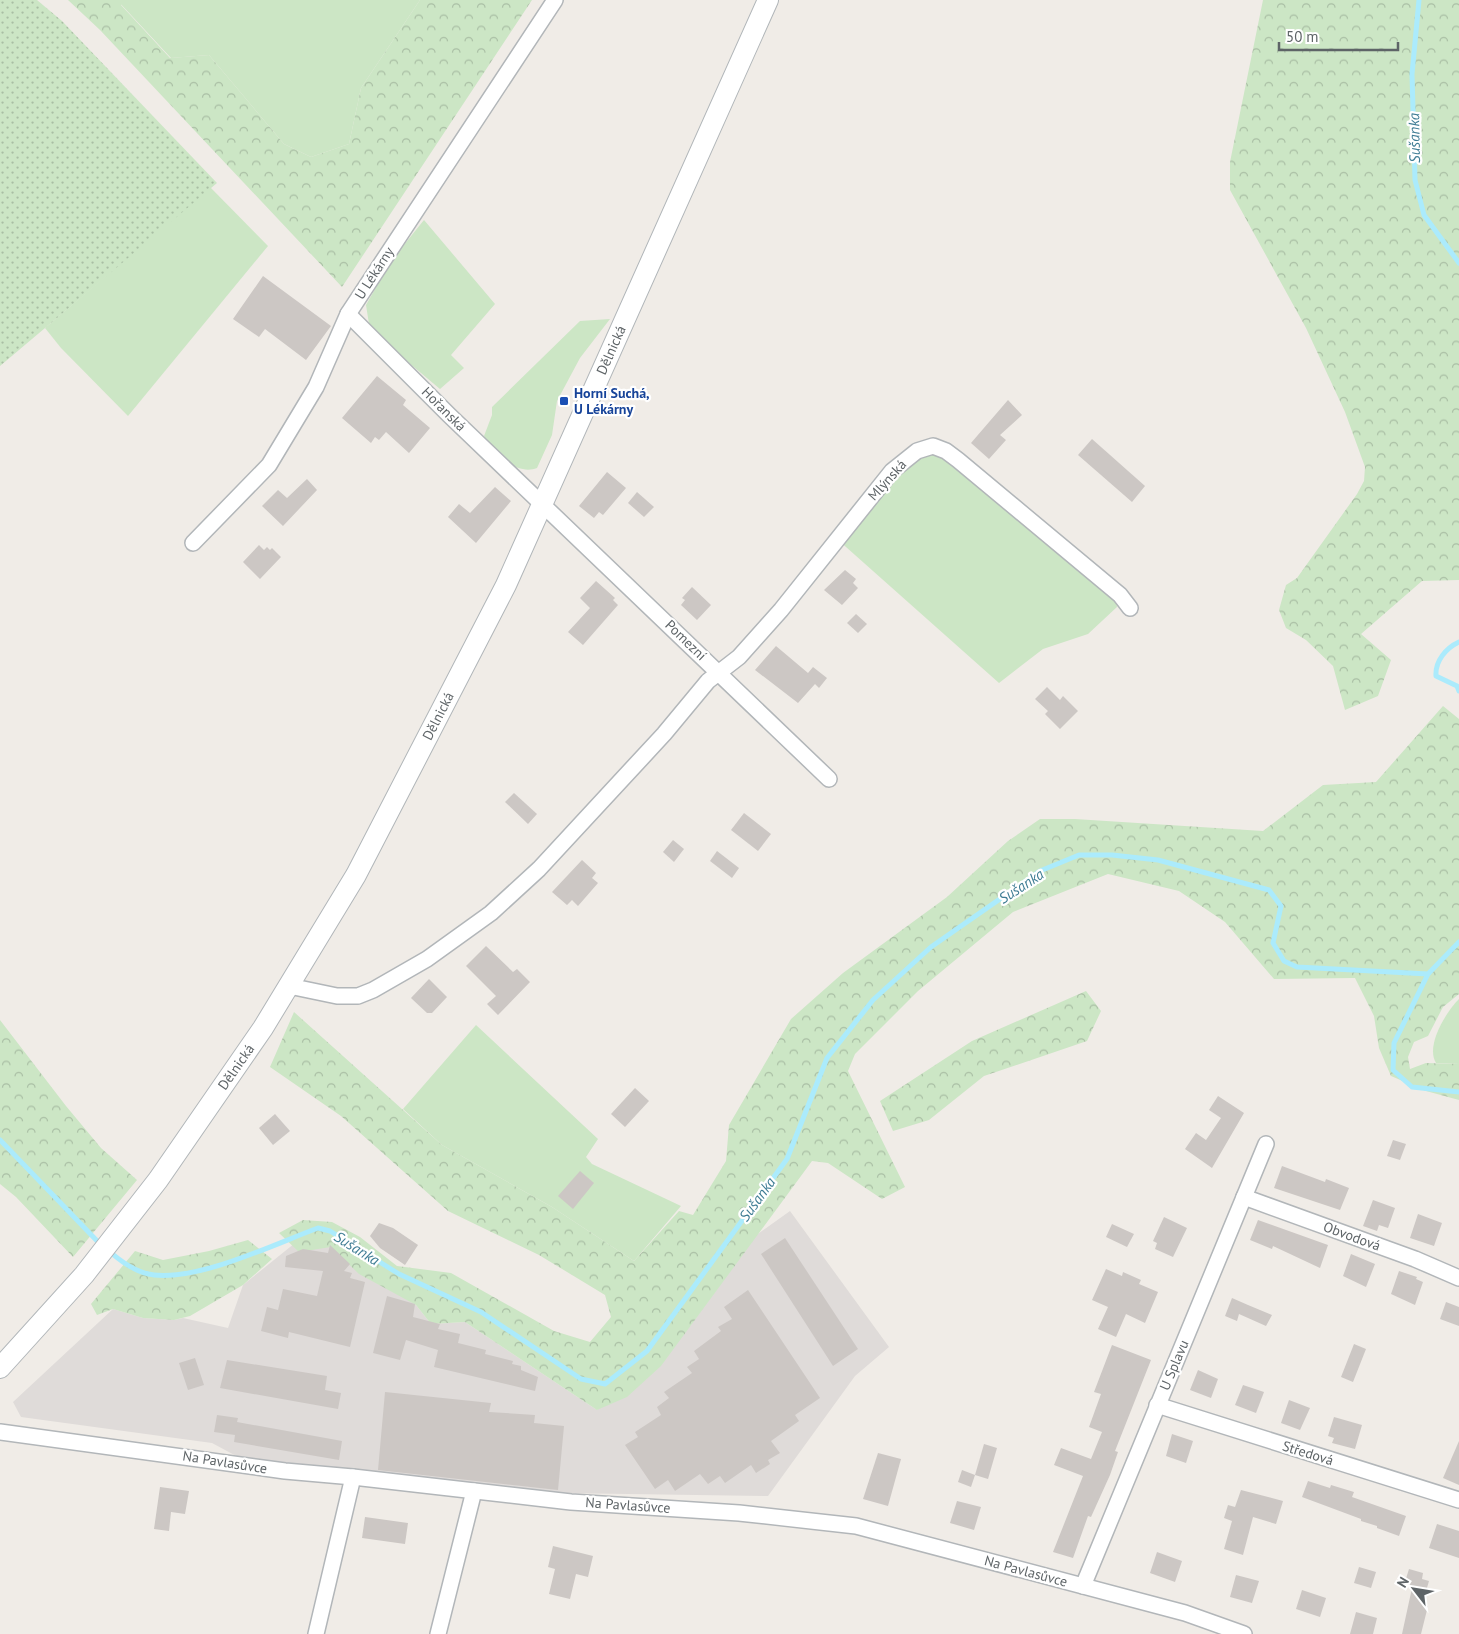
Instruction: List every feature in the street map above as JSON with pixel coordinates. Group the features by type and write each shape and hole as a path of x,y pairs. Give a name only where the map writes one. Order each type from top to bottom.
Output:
{"main road":[{"name":"Dělnická","path":"0,1368 84,1275 145,1196 263,1028 356,875 506,585 768,0"}],"street":[{"name":"U Lékárny","path":"193,543 269,465 316,387 348,314 555,0"},
{"name":"Hořanská","path":"348,314 449,415 543,502"},
{"name":"Mlýnská","path":"289,986 337,996 358,996 373,990 427,959 491,913 539,869 719,671 729,666 739,657 781,610 892,471 917,450 933,446 946,451 1120,595 1130,608"},
{"name":"Pomezní","path":"543,502 829,779"},
{"name":"U Splavu","path":"1083,1586 1266,1144"},
{"name":"Obvodová","path":"1244,1197 1415,1259 1459,1278"},
{"name":"Středová","path":"1157,1405 1459,1500"},
{"name":"Na Pavlasůvce","path":"0,1432 285,1471 571,1502 739,1512 856,1526 1185,1613 1244,1634"},
{"path":"316,1634 353,1477"},
{"path":"438,1634 474,1491"}],"shaded area":[{"path":"790,1211 889,1347 855,1376 768,1496 560,1493 240,1458 212,1443 21,1417 13,1402 113,1309 143,1318 174,1320 183,1318 228,1328 243,1285 295,1243 331,1247 416,1305 431,1324 465,1322 597,1410 690,1326 755,1236"}],"green space":[{"path":"0,0 37,0 62,21 217,183 0,366"},
{"path":"68,0 125,0 121,5 170,58 209,55 284,144 311,157 349,144 361,88 420,0 532,0 342,287 100,30"},
{"path":"117,0 420,0 361,88 349,144 311,157 284,144 209,55 171,58"},
{"path":"1263,0 1459,0 1459,580 1422,581 1361,634 1391,660 1378,696 1345,710 1333,666 1306,640 1286,628 1279,610 1286,585 1297,578 1357,494 1364,481 1365,467 1345,412 1306,328 1230,190 1230,162"},
{"path":"210,187 268,246 128,416 61,348 45,328"},
{"path":"424,220 495,304 451,355 464,368 440,389 396,352 369,324 366,305 391,261"},
{"path":"610,319 580,358 557,401 552,435 537,468 521,469 506,461 484,436 492,415 492,407 580,321"},
{"path":"933,446 1115,591 1117,607 1088,634 1043,649 999,683 837,539 892,471"},
{"path":"1443,706 1459,719 1459,994 1443,1007 1428,1036 1414,1042 1408,1057 1410,1069 1426,1063 1459,1064 1459,1100 1426,1091 1391,1076 1379,1048 1374,1016 1355,978 1274,979 1225,922 1179,891 1108,874 1013,912 918,991 855,1054 848,1071 905,1187 882,1199 828,1163 812,1161 661,1366 627,1397 597,1410 465,1322 431,1324 416,1305 359,1274 331,1247 299,1252 279,1233 303,1220 332,1222 360,1237 397,1266 451,1273 554,1331 590,1342 611,1317 605,1295 539,1255 448,1211 341,1116 270,1067 294,1012 442,1145 552,1207 634,1261 679,1211 693,1215 726,1161 729,1125 791,1019 843,973 947,897 1008,841 1040,819 1075,819 1263,831 1323,785 1376,782"},
{"path":"1086,991 1101,1011 1087,1041 984,1076 929,1120 893,1131 880,1101 972,1041"},
{"path":"1459,999 1459,1064 1436,1063 1433,1056 1435,1038 1444,1020"},
{"path":"0,1020 101,1148 137,1180 73,1257 16,1197 0,1184"},
{"path":"476,1025 598,1139 586,1157 592,1164 681,1206 634,1261 552,1207 442,1145 403,1109"},
{"path":"248,1240 272,1259 243,1285 190,1316 174,1320 143,1318 113,1309 97,1315 91,1304 135,1251 163,1260 209,1251"}],"building":[{"path":"263,276 331,326 306,360 265,329 259,337 233,319"},
{"path":"377,376 406,400 403,405 430,428 409,453 386,432 379,440 375,437 371,443 342,418"},
{"path":"1008,400 1022,415 1000,435 1006,440 989,459 971,443"},
{"path":"1092,439 1145,486 1132,502 1078,455"},
{"path":"607,472 626,488 603,515 599,512 594,518 579,506"},
{"path":"307,479 317,490 283,526 262,506 278,490 287,498"},
{"path":"495,487 511,501 476,543 448,517 459,504 470,513"},
{"path":"637,492 654,507 644,517 628,503"},
{"path":"259,545 264,550 267,547 270,550 272,548 281,557 260,579 243,562"},
{"path":"845,570 856,579 853,583 858,588 842,605 824,590"},
{"path":"596,581 615,598 613,600 618,605 583,645 568,632 590,608 580,598"},
{"path":"692,587 711,605 697,620 681,605 685,600 682,598"},
{"path":"856,614 867,624 858,633 847,623"},
{"path":"776,646 808,673 813,667 827,678 819,688 815,684 798,703 755,670"},
{"path":"1047,687 1060,700 1063,696 1078,711 1060,729 1045,714 1048,711 1035,699"},
{"path":"514,793 537,814 528,824 505,802"},
{"path":"744,813 771,834 758,851 731,830"},
{"path":"673,840 684,849 674,862 663,852"},
{"path":"717,851 739,868 732,878 710,861"},
{"path":"582,860 596,873 592,878 598,883 578,906 572,900 567,905 552,892"},
{"path":"486,946 513,972 517,969 530,982 498,1015 487,1004 496,996 466,966"},
{"path":"429,979 447,997 432,1013 427,1013 411,998"},
{"path":"635,1088 649,1101 625,1127 611,1114"},
{"path":"1218,1096 1244,1113 1212,1168 1185,1149 1196,1133 1206,1140 1221,1118 1209,1110"},
{"path":"275,1114 290,1131 273,1145 259,1128"},
{"path":"1393,1140 1406,1144 1400,1160 1387,1156"},
{"path":"1282,1166 1325,1182 1326,1179 1349,1188 1340,1210 1274,1188"},
{"path":"580,1171 594,1183 573,1209 558,1196"},
{"path":"1373,1200 1395,1208 1388,1228 1379,1225 1377,1231 1363,1226"},
{"path":"1418,1214 1442,1223 1434,1246 1410,1238"},
{"path":"1164,1217 1187,1228 1173,1257 1155,1249 1157,1243 1153,1241"},
{"path":"1258,1220 1328,1245 1320,1268 1273,1246 1272,1249 1250,1240"},
{"path":"379,1223 393,1228 418,1245 405,1265 380,1248 370,1236"},
{"path":"1112,1224 1134,1234 1127,1247 1106,1237"},
{"path":"785,1238 858,1349 833,1366 761,1254"},
{"path":"330,1245 350,1264 344,1271 352,1273 350,1278 365,1282 350,1347 289,1332 288,1338 261,1331 267,1307 278,1310 283,1289 317,1296 323,1271 285,1267 286,1256 303,1249 328,1253"},
{"path":"1351,1254 1375,1264 1366,1287 1343,1276"},
{"path":"1106,1269 1122,1276 1123,1272 1141,1280 1139,1284 1158,1292 1145,1323 1126,1314 1116,1337 1098,1329 1108,1307 1092,1300"},
{"path":"1399,1271 1417,1277 1416,1279 1423,1282 1415,1305 1391,1294"},
{"path":"748,1290 820,1398 795,1415 799,1421 771,1441 780,1453 768,1460 770,1464 756,1473 751,1465 725,1483 720,1476 708,1484 700,1474 675,1491 668,1480 655,1489 625,1445 638,1437 635,1432 661,1415 657,1407 669,1398 664,1392 692,1373 687,1367 699,1359 694,1351 721,1331 718,1327 732,1319 724,1307"},
{"path":"387,1296 415,1304 413,1317 440,1324 438,1329 460,1334 458,1343 486,1350 485,1354 513,1361 512,1364 521,1366 521,1370 538,1377 535,1391 434,1367 438,1350 406,1340 400,1360 373,1353"},
{"path":"1232,1298 1272,1315 1266,1326 1239,1314 1237,1321 1225,1316"},
{"path":"1446,1302 1459,1307 1459,1326 1440,1319"},
{"path":"1354,1344 1366,1349 1353,1382 1341,1377"},
{"path":"1112,1345 1151,1360 1115,1451 1118,1452 1110,1475 1091,1517 1088,1516 1073,1558 1053,1552 1083,1476 1054,1465 1061,1448 1091,1459 1102,1432 1089,1427 1101,1394 1094,1392"},
{"path":"195,1358 204,1385 188,1390 179,1363"},
{"path":"227,1360 327,1376 325,1390 341,1393 338,1409 220,1388"},
{"path":"1198,1370 1218,1379 1211,1398 1190,1390"},
{"path":"1243,1385 1264,1392 1256,1413 1235,1405"},
{"path":"385,1392 491,1403 489,1412 535,1415 534,1423 564,1426 558,1490 378,1470"},
{"path":"1289,1400 1310,1408 1300,1430 1281,1423"},
{"path":"217,1415 238,1418 237,1422 342,1441 339,1460 234,1442 235,1435 214,1432"},
{"path":"1334,1417 1362,1425 1355,1449 1332,1443 1334,1438 1328,1436"},
{"path":"1172,1434 1193,1441 1186,1463 1166,1456"},
{"path":"1459,1441 1459,1485 1443,1478"},
{"path":"984,1444 997,1448 988,1479 975,1475"},
{"path":"878,1453 901,1459 888,1506 863,1499"},
{"path":"962,1470 975,1475 971,1487 958,1482"},
{"path":"1308,1481 1330,1488 1331,1485 1354,1492 1352,1497 1406,1516 1399,1536 1361,1521 1361,1519 1302,1497"},
{"path":"160,1487 189,1491 185,1514 171,1512 169,1531 154,1529"},
{"path":"1241,1490 1283,1501 1276,1524 1253,1517 1243,1555 1224,1549 1232,1521 1224,1518 1228,1505 1235,1507"},
{"path":"957,1501 981,1507 974,1530 950,1523"},
{"path":"365,1517 408,1523 405,1544 362,1538"},
{"path":"1437,1524 1459,1531 1459,1558 1429,1548"},
{"path":"553,1546 593,1556 588,1577 576,1574 570,1599 549,1594 555,1569 548,1567"},
{"path":"1157,1552 1182,1561 1175,1582 1150,1573"},
{"path":"1359,1567 1376,1572 1371,1588 1354,1583"},
{"path":"1409,1569 1423,1573 1422,1579 1429,1581 1422,1605 1428,1606 1421,1634 1402,1634 1412,1588 1404,1585"},
{"path":"1236,1575 1259,1581 1252,1603 1230,1597"},
{"path":"1302,1590 1326,1598 1320,1617 1296,1609"},
{"path":"1356,1612 1377,1618 1373,1634 1350,1634"}],"waterway":[{"name":"Sušanka","path":"1419,0 1412,74 1415,180 1424,215 1459,263"},
{"name":"Sušanka","path":"1459,642 1442,656 1436,670 1436,676 1457,686 1459,691"},
{"name":"Sušanka","path":"108,1250 123,1262 141,1272 154,1275 173,1275 193,1272 236,1260 318,1228 330,1231 399,1274 481,1312 581,1379 605,1384 647,1351 787,1159 827,1058 873,1000 931,947 1040,871 1079,855 1112,855 1158,860 1269,890 1281,906 1273,943 1284,961 1297,967 1428,974 1459,942"},
{"path":"1428,974 1394,1043 1393,1070 1412,1087 1459,1092"},
{"name":"Sušanka","path":"0,1140 101,1245"}],"place":[{"name":"Horní Suchá, U Lékárny","path":"564,401"}]}
